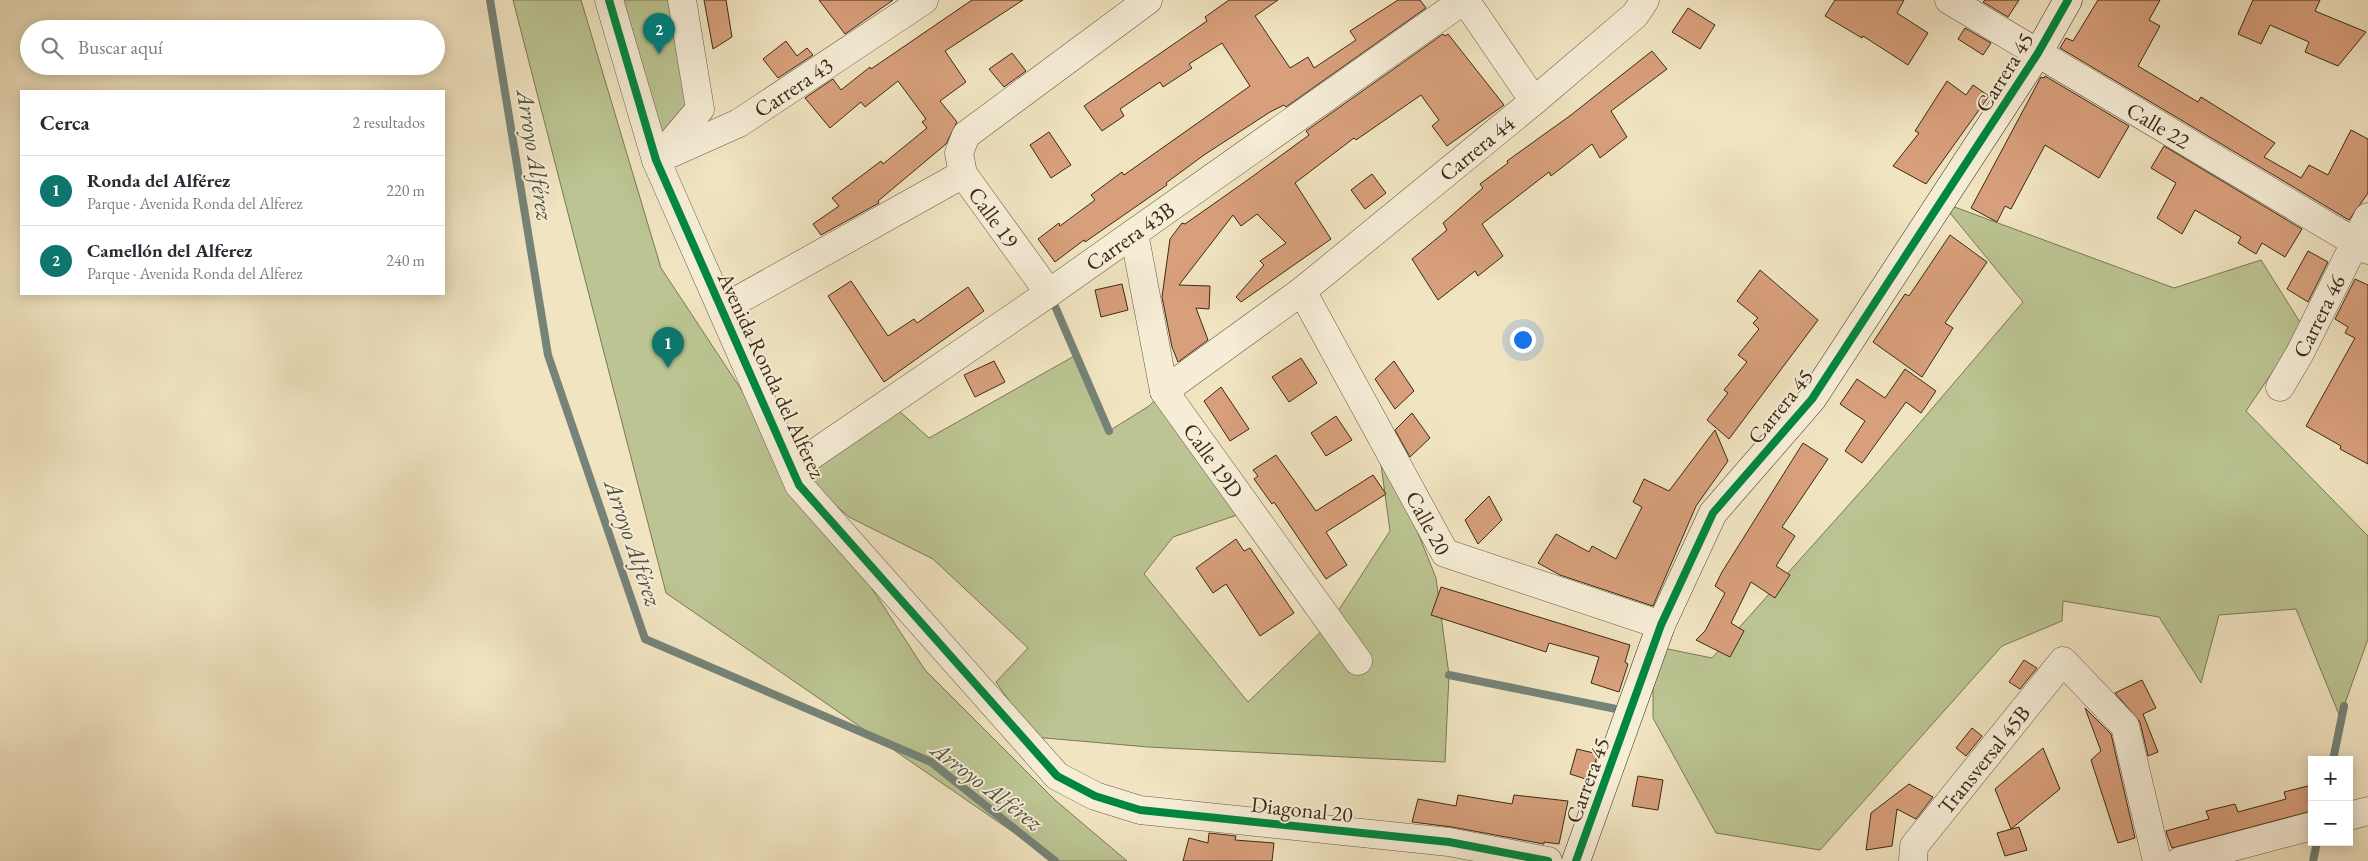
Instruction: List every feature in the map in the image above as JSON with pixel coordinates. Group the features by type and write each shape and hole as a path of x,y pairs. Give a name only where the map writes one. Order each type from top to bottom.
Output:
{"street":[{"name":"Avenida Ronda del Alferez","path":"609,0 656,160 799,484 1057,776"},
{"path":"656,160 700,109 682,0"},
{"name":"Carrera 43","path":"656,160 740,123 924,0"},
{"name":"Calle 19","path":"1049,293 963,174 960,153 966,135 1148,0"},
{"path":"1465,0 1534,101"},
{"name":"Carrera 43B","path":"793,468 1049,293 1465,0"},
{"name":"Carrera 44","path":"1164,392 1302,291 1534,101 1635,15 1645,0"},
{"name":"Calle 22","path":"1949,0 2362,246"},
{"name":"Carrera 45","path":"1576,861 1661,626 1713,513 1812,400 2038,53 2068,0"},
{"path":"722,309 963,174"},
{"name":"Carrera 46","path":"2280,387 2362,246 2368,217"},
{"name":"Calle 19D","path":"1134,233 1164,392 1358,661"},
{"name":"Calle 20","path":"1302,291 1445,553 1661,626"},
{"name":"Transversal 45B","path":"1913,861 1914,846 2063,661 2125,726 2157,861"},
{"name":"Diagonal 20","path":"1057,776 1096,796 1140,810 1449,842 1548,861"},
{"path":"2353,815 2368,811"},
{"path":"2180,861 2308,827"}],"green space":[{"path":"513,0 581,0 661,268 793,468 898,410 929,438 1076,355 1109,431 1149,406 1164,391 1240,514 1173,537 1144,574 1248,702 1331,622 1390,531 1376,428 1436,578 1449,675 1445,762 1148,747 1034,737 996,682 1028,648 933,559 849,517 795,470 925,670 1055,800 1127,861 1055,861 666,593"},
{"path":"612,0 682,0 700,109 656,160"},
{"path":"1941,202 2174,288 2261,260 2303,327 2246,411 2368,536 2368,639 2340,717 2296,609 2219,615 2201,683 2159,617 2063,601 2062,621 2002,646 1820,850 1716,833 1653,718 1653,646 1712,658 1871,480 2023,302"}],"building":[{"path":"704,0 726,0 732,37 713,49"},
{"path":"819,0 893,0 845,34"},
{"path":"972,0 1023,0 945,51 966,82 940,101 957,122 946,144 878,201 879,203 821,235 813,224 839,206 832,198 881,161 883,164 927,128 922,122 926,119 898,81 865,107 861,102 830,128 805,98 833,79 841,90 870,67 871,69"},
{"path":"1229,0 1278,0 1255,16 1290,68 1308,57 1314,68 1356,40 1350,31 1398,0 1420,0 1426,8 1286,107 1284,105 1270,112 1204,155 1166,183 1167,185 1085,242 1084,240 1055,262 1038,239 1059,223 1060,226 1095,200 1091,195 1122,172 1124,175 1250,86 1222,43 1189,64 1192,68 1163,87 1160,82 1120,109 1124,116 1102,131 1084,106 1207,21 1205,17"},
{"path":"1835,0 1904,0 1897,13 1928,33 1908,65 1863,36 1862,38 1825,16"},
{"path":"1985,0 2019,0 2008,17 1983,2"},
{"path":"2098,0 2160,0 2149,20 2160,26 2138,66 2198,102 2201,97 2275,143 2264,157 2301,178 2309,165 2328,175 2351,130 2368,139 2368,193 2349,220 2060,48 2066,38 2073,41"},
{"path":"2253,0 2320,0 2315,11 2366,32 2338,66 2305,52 2309,42 2270,25 2261,44 2238,34"},
{"path":"1688,8 1715,25 1700,49 1672,32"},
{"path":"1965,28 1991,43 1983,55 1958,39"},
{"path":"1443,34 1445,36 1448,34 1504,105 1447,146 1432,126 1439,120 1421,95 1356,140 1354,138 1295,183 1331,239 1241,302 1236,297 1264,265 1260,261 1286,243 1257,214 1241,226 1233,215 1179,285 1210,286 1209,309 1196,308 1208,340 1178,362 1172,347 1162,297 1170,239 1182,223 1185,224 1249,179 1309,135 1306,131"},
{"path":"786,41 797,56 807,48 813,55 778,78 763,59"},
{"path":"1652,51 1667,69 1611,111 1627,137 1600,158 1592,144 1551,176 1549,172 1482,224 1503,256 1478,276 1475,271 1438,300 1412,259 1447,230 1443,223 1483,188 1480,184 1508,163 1507,161 1571,115"},
{"path":"1012,53 1026,71 1004,87 989,69"},
{"path":"2045,76 2129,126 2099,178 2045,145 2011,209 2005,206 1997,222 1971,208 2041,77 2044,78"},
{"path":"1947,81 1966,95 1973,85 1989,96 1926,184 1893,166 1919,133 1915,131"},
{"path":"1049,132 1071,165 1051,178 1030,145"},
{"path":"2164,146 2302,229 2285,257 2262,243 2256,254 2238,243 2241,237 2195,210 2182,234 2157,218 2176,183 2151,168"},
{"path":"1372,174 1386,193 1365,209 1351,190"},
{"path":"1950,235 1987,262 1945,323 1953,328 1922,377 1873,342 1905,294 1909,296"},
{"path":"2308,251 2328,262 2308,302 2287,289"},
{"path":"1760,270 1818,320 1729,439 1707,420 1728,393 1724,390 1747,362 1738,355 1759,329 1753,323 1758,318 1737,301"},
{"path":"2355,279 2368,285 2368,464 2340,449 2341,446 2306,426 2355,338 2345,333 2348,327 2335,319"},
{"path":"851,281 888,336 914,319 917,323 968,287 984,311 884,382 828,296"},
{"path":"1122,284 1128,310 1101,317 1095,290"},
{"path":"1301,358 1317,383 1289,402 1272,377"},
{"path":"994,361 1005,382 975,397 964,375"},
{"path":"1394,361 1414,391 1395,409 1375,379"},
{"path":"1905,369 1936,391 1921,413 1906,402 1862,463 1845,451 1865,421 1840,404 1857,379 1885,398"},
{"path":"1221,387 1249,429 1230,441 1204,401"},
{"path":"1412,413 1430,438 1410,457 1395,430"},
{"path":"1336,416 1352,440 1326,456 1311,433"},
{"path":"1715,430 1728,461 1696,506 1653,606 1560,575 1538,563 1556,534 1589,552 1592,546 1616,559 1642,507 1633,502 1644,479 1669,491"},
{"path":"1803,443 1828,459 1782,527 1795,536 1776,566 1790,575 1775,598 1751,582 1731,623 1744,631 1730,657 1696,640 1705,631 1725,593 1715,586 1722,572"},
{"path":"1276,455 1316,511 1373,475 1386,494 1326,532 1347,565 1326,579 1274,502 1272,504 1254,479 1258,476 1253,470"},
{"path":"1489,496 1502,520 1478,544 1465,520"},
{"path":"1236,539 1244,551 1250,548 1294,613 1260,636 1226,584 1213,593 1196,568"},
{"path":"1441,587 1630,645 1625,662 1628,664 1619,692 1591,683 1599,657 1549,643 1546,652 1431,615"},
{"path":"2024,660 2037,668 2020,689 2009,682"},
{"path":"2142,680 2156,708 2143,714 2158,752 2148,756 2140,722 2115,693"},
{"path":"2085,708 2111,734 2135,838 2118,843 2091,760 2101,751"},
{"path":"1972,728 1982,736 1966,756 1956,748"},
{"path":"2043,748 2060,789 2011,829 1995,789"},
{"path":"1577,749 1598,754 1589,780 1570,774"},
{"path":"1638,776 1663,780 1658,810 1632,806"},
{"path":"1909,784 1933,797 1916,819 1897,809 1892,846 1866,850 1871,813"},
{"path":"2308,786 2308,812 2172,848 2166,831 2209,819 2206,811 2235,804 2238,812 2286,799 2284,792"},
{"path":"1458,795 1512,804 1514,795 1568,801 1559,844 1544,842 1544,844 1452,827 1412,822 1418,799 1456,806"},
{"path":"2019,827 2027,850 2005,856 1997,833"},
{"path":"1209,833 1236,836 1235,840 1274,843 1272,861 1183,861 1189,838 1208,843"}],"waterway":[{"name":"Arroyo Alférez","path":"490,0 548,355 645,639 931,762 1055,861"},
{"path":"1051,297 1109,431"},
{"path":"1449,675 1626,711"},
{"path":"2334,756 2344,706"},
{"path":"2313,861 2316,846"}],"cycle path":[{"path":"609,0 656,160 799,485 1057,776 1095,796 1140,810 1449,842 1548,861"},
{"path":"1576,861 1661,625 1713,513 1812,399 2038,53 2068,0"}],"place":[{"name":"Camellón del Alferez","path":"659,54"},
{"name":"Ronda del Alférez","path":"668,368"}]}
